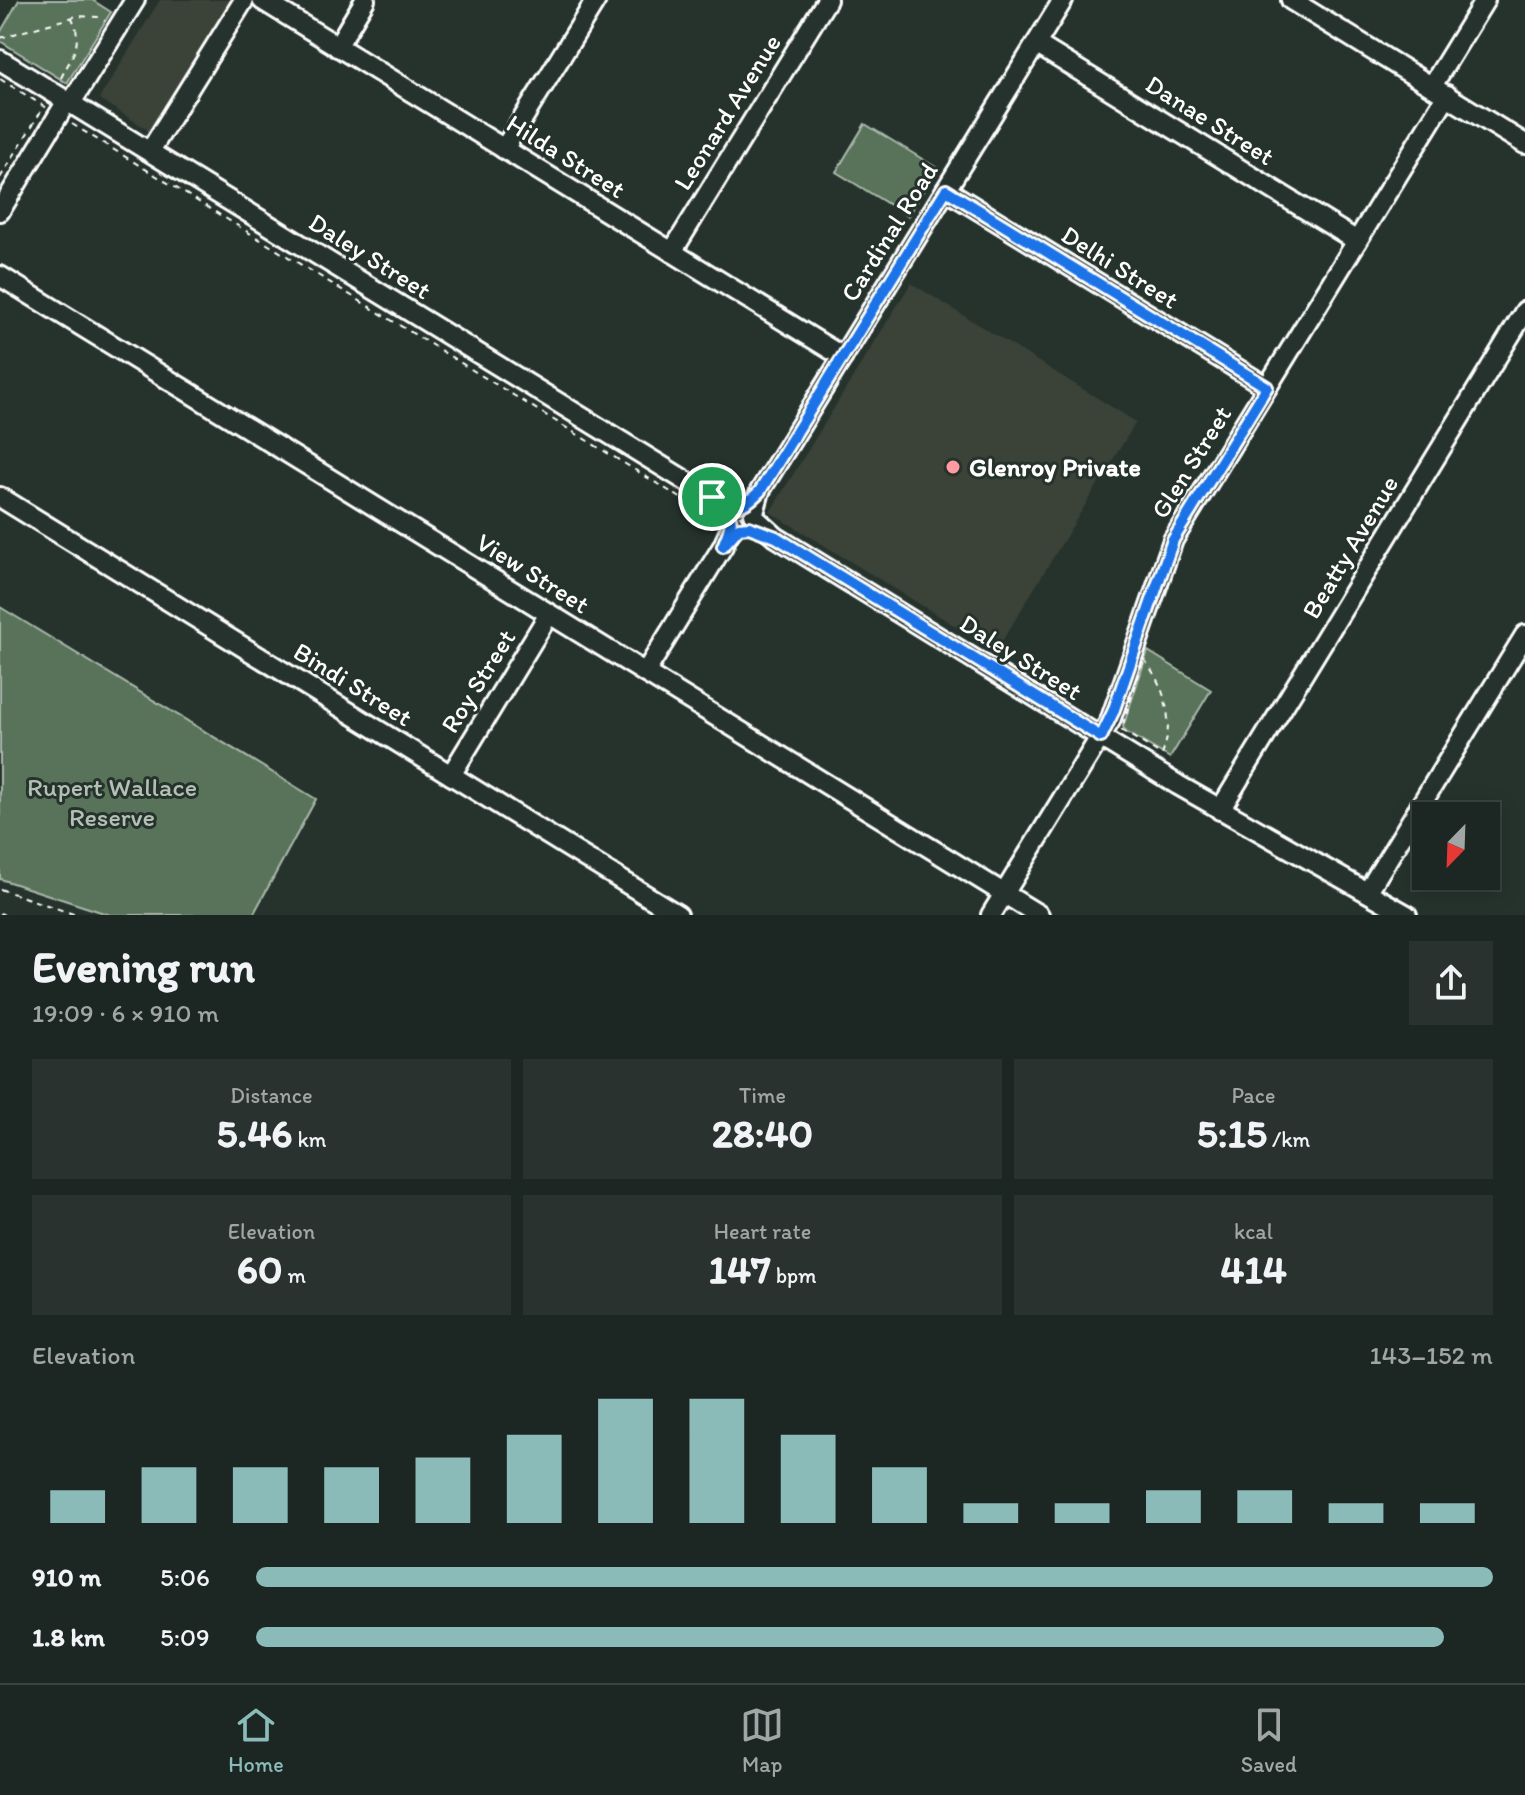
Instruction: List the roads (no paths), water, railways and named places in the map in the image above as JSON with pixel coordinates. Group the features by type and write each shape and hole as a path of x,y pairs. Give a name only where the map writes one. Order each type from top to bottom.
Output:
{"street":[{"path":"0,211 135,0"},
{"path":"150,151 244,0"},
{"name":"Hilda Street","path":"262,0 843,357"},
{"path":"337,47 365,0"},
{"path":"504,149 596,0"},
{"name":"Leonard Avenue","path":"672,252 827,0"},
{"name":"Cardinal Road","path":"645,673 1063,0"},
{"path":"1291,0 1525,144"},
{"name":"Glen Street","path":"991,915 1101,737 1113,712 1173,540 1357,241 1485,0"},
{"name":"Danae Street","path":"1036,44 1357,241"},
{"name":"Daley Street","path":"0,60 66,106 150,151 711,507 743,517 1220,810 1407,915"},
{"name":"Delhi Street","path":"946,190 1267,387"},
{"name":"View Street","path":"0,276 1039,915"},
{"name":"Beatty Avenue","path":"1220,810 1525,311"},
{"name":"Bindi Street","path":"0,497 678,915"},
{"name":"Roy Street","path":"451,775 549,614"},
{"path":"1368,891 1525,635"}],"place":[{"name":"Glenroy Private","path":"953,467"}],"park label":[{"name":"Rupert Wallace Reserve","path":"112,802"}]}
